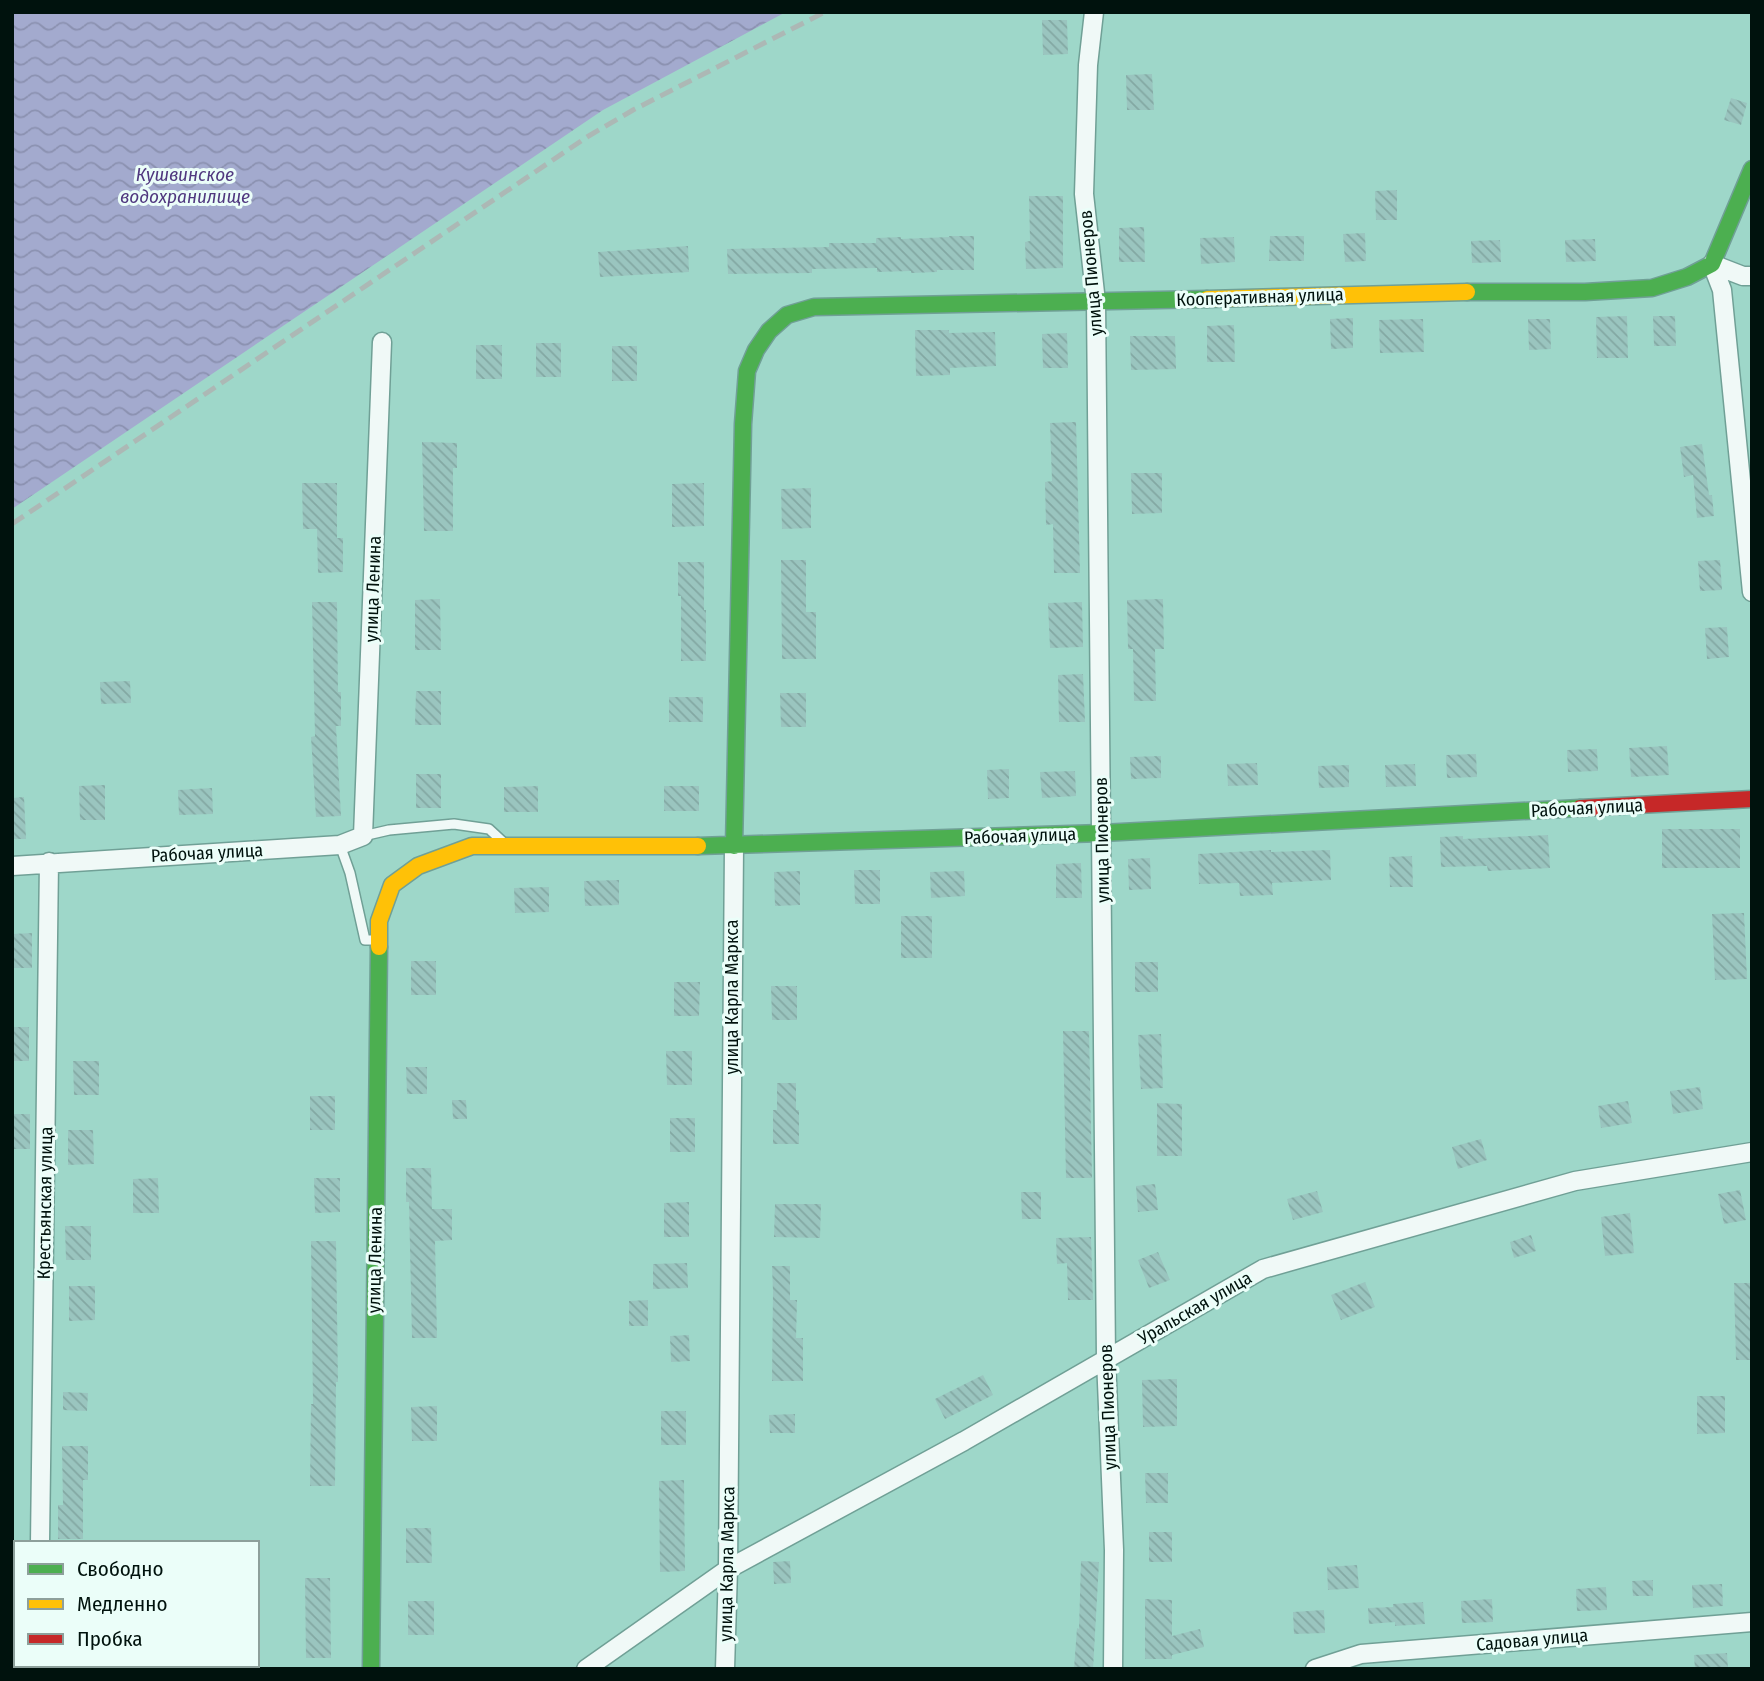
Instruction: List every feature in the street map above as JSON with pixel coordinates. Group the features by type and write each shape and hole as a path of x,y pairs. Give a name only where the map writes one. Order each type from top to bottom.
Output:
{"main road":[{"path":"1712,264 1752,169"},
{"name":"Кооперативная улица","path":"769,331 787,316 814,307 1096,303 1436,292 1584,292 1652,288 1687,277 1712,264"},
{"name":"улица Карла Маркса","path":"734,846 744,411 747,370 755,350 769,331"},
{"name":"Рабочая улица","path":"418,866 472,846 734,846 1102,833 1752,799"},
{"name":"улица Ленина","path":"371,1669 379,921 392,885 418,866"}],"street":[{"name":"улица Пионеров","path":"1094,12 1088,65 1084,194 1096,303 1106,1359 1114,1550 1113,1669"},
{"path":"1712,264 1743,276 1752,276"},
{"path":"1712,264 1722,290 1752,592"},
{"name":"улица Ленина","path":"363,836 383,342"},
{"name":"Рабочая улица","path":"12,866 341,845 363,836"},
{"name":"улица Карла Маркса","path":"725,1669 734,846"},
{"name":"Крестьянская улица","path":"40,1541 49,862"},
{"name":"Уральская улица","path":"586,1669 728,1569 964,1441 1263,1269 1574,1181 1752,1152"},
{"name":"Садовая улица","path":"1315,1669 1360,1654 1752,1623"}],"lane":[{"path":"363,836 390,830 454,824 489,829 508,846"},
{"path":"341,845 365,940 379,940"}],"water":[{"name":"Кушвинское водохранилище","path":"12,12 786,12 603,110 12,509"}],"building":[{"path":"1042,20 1067,20 1068,54 1043,55"},
{"path":"1152,74 1154,110 1127,110 1126,75"},
{"path":"1731,98 1747,103 1741,125 1724,120"},
{"path":"1397,190 1397,220 1376,220 1375,191"},
{"path":"1029,196 1063,196 1063,268 1026,269 1025,242 1030,241"},
{"path":"1144,227 1145,262 1119,262 1119,228"},
{"path":"1365,233 1366,261 1345,262 1343,234"},
{"path":"974,236 974,270 911,273 877,272 877,268 812,269 812,273 728,274 727,249 829,247 829,243 876,243 876,238"},
{"path":"1270,236 1304,236 1304,261 1269,261"},
{"path":"1234,237 1235,262 1201,264 1200,238"},
{"path":"1595,239 1596,261 1566,262 1565,240"},
{"path":"1500,240 1501,262 1472,263 1471,241"},
{"path":"688,246 689,272 600,277 598,252"},
{"path":"1627,316 1628,358 1597,358 1596,317"},
{"path":"1653,316 1675,316 1676,346 1654,346"},
{"path":"1353,318 1353,348 1331,349 1330,319"},
{"path":"1423,319 1424,352 1380,353 1379,320"},
{"path":"1528,319 1550,319 1551,349 1529,350"},
{"path":"1234,325 1235,362 1207,362 1207,326"},
{"path":"915,330 949,330 949,333 995,332 996,366 950,368 950,375 916,376"},
{"path":"1067,333 1068,368 1043,368 1042,334"},
{"path":"1130,336 1175,336 1176,369 1131,370"},
{"path":"536,343 561,343 561,377 536,377"},
{"path":"476,345 502,345 502,379 476,379"},
{"path":"612,346 637,346 637,381 612,381"},
{"path":"1076,422 1080,573 1054,573 1053,524 1046,525 1045,482 1052,481 1050,423"},
{"path":"422,442 457,443 457,468 453,468 453,531 424,531"},
{"path":"1702,444 1714,516 1697,518 1693,475 1684,477 1680,447"},
{"path":"1131,473 1162,473 1162,513 1132,514"},
{"path":"302,483 337,483 337,538 343,538 343,572 318,573 317,529 303,529"},
{"path":"704,483 704,526 672,527 672,484"},
{"path":"811,488 811,528 782,529 781,489"},
{"path":"781,560 806,560 806,612 816,612 816,659 782,659"},
{"path":"1720,560 1722,590 1700,591 1698,561"},
{"path":"678,562 704,562 706,661 681,661"},
{"path":"440,599 441,650 415,650 415,600"},
{"path":"1163,599 1164,649 1155,649 1156,701 1134,701 1133,649 1128,649 1127,600"},
{"path":"312,602 337,602 341,726 336,726 341,816 316,817 311,737 315,736"},
{"path":"1082,602 1083,647 1050,648 1048,603"},
{"path":"1727,627 1729,657 1707,659 1705,628"},
{"path":"1083,674 1085,722 1059,722 1058,675"},
{"path":"130,681 131,703 101,704 100,682"},
{"path":"416,691 441,691 441,725 415,725"},
{"path":"780,693 806,693 806,727 781,727"},
{"path":"669,697 703,697 703,722 669,722"},
{"path":"1667,746 1669,775 1631,777 1629,748"},
{"path":"1597,749 1598,771 1568,772 1567,750"},
{"path":"1476,754 1477,777 1447,778 1446,755"},
{"path":"1161,756 1161,778 1131,779 1130,757"},
{"path":"1257,763 1258,785 1228,786 1227,764"},
{"path":"1415,764 1416,786 1386,787 1385,765"},
{"path":"1349,765 1349,787 1319,788 1318,766"},
{"path":"1009,769 1009,798 988,799 987,770"},
{"path":"1075,771 1076,796 1042,798 1040,772"},
{"path":"416,774 441,774 441,808 416,808"},
{"path":"105,785 105,820 80,820 79,786"},
{"path":"538,786 538,812 504,812 504,787"},
{"path":"664,786 699,786 699,811 664,811"},
{"path":"212,788 213,814 179,815 178,790"},
{"path":"24,797 26,839 12,839 12,798"},
{"path":"1662,829 1740,829 1740,868 1662,868"},
{"path":"1548,835 1550,868 1488,871 1487,866 1441,867 1440,837 1463,836 1463,839"},
{"path":"1330,850 1331,880 1272,883 1273,895 1240,896 1239,883 1199,884 1198,854"},
{"path":"1412,856 1413,887 1390,887 1389,857"},
{"path":"1150,858 1151,889 1129,890 1128,859"},
{"path":"1081,863 1082,898 1056,898 1056,864"},
{"path":"854,870 880,870 880,904 855,904"},
{"path":"800,871 800,905 775,906 774,872"},
{"path":"964,871 965,896 931,898 930,872"},
{"path":"619,880 619,905 585,906 584,881"},
{"path":"549,887 549,912 515,913 514,888"},
{"path":"1744,913 1747,979 1715,980 1712,914"},
{"path":"901,916 932,916 932,958 901,958"},
{"path":"32,933 32,968 12,968 12,934"},
{"path":"411,961 436,961 436,995 411,995"},
{"path":"1135,962 1158,962 1158,992 1135,992"},
{"path":"674,982 700,982 699,1016 674,1016"},
{"path":"771,986 797,986 797,1020 772,1020"},
{"path":"12,1027 29,1027 29,1061 12,1061"},
{"path":"1063,1031 1089,1031 1092,1178 1066,1178"},
{"path":"1161,1034 1163,1088 1141,1089 1138,1035"},
{"path":"666,1051 692,1051 692,1085 667,1085"},
{"path":"73,1061 99,1061 99,1095 74,1095"},
{"path":"406,1067 427,1067 427,1094 407,1094"},
{"path":"777,1083 796,1083 799,1144 773,1144 773,1110 777,1110"},
{"path":"1700,1087 1703,1109 1673,1114 1670,1091"},
{"path":"310,1096 335,1096 335,1130 310,1130"},
{"path":"452,1100 466,1100 467,1119 453,1119"},
{"path":"1628,1101 1632,1123 1601,1128 1598,1106"},
{"path":"1157,1103 1182,1104 1182,1156 1157,1156"},
{"path":"12,1114 30,1114 30,1149 12,1149"},
{"path":"670,1118 695,1118 695,1152 670,1152"},
{"path":"68,1130 93,1130 94,1164 68,1165"},
{"path":"1481,1139 1487,1160 1458,1169 1452,1147"},
{"path":"406,1168 431,1168 432,1209 452,1209 452,1240 435,1241 437,1338 412,1338"},
{"path":"158,1178 159,1213 133,1213 133,1179"},
{"path":"314,1178 340,1178 340,1212 315,1213"},
{"path":"1155,1184 1158,1210 1138,1212 1136,1186"},
{"path":"1740,1190 1746,1220 1724,1224 1718,1194"},
{"path":"1317,1191 1323,1212 1293,1220 1287,1199"},
{"path":"1021,1192 1041,1192 1041,1219 1022,1219"},
{"path":"689,1202 689,1237 664,1237 664,1203"},
{"path":"775,1204 821,1204 820,1238 774,1237"},
{"path":"1630,1213 1634,1253 1605,1256 1601,1217"},
{"path":"65,1226 91,1226 91,1260 66,1260"},
{"path":"1531,1235 1536,1251 1514,1258 1510,1242"},
{"path":"1091,1237 1093,1300 1068,1300 1067,1263 1057,1264 1056,1238"},
{"path":"311,1241 336,1241 338,1382 335,1486 310,1486 313,1404"},
{"path":"1158,1252 1170,1280 1149,1288 1138,1260"},
{"path":"687,1263 688,1288 653,1289 653,1264"},
{"path":"772,1266 790,1266 790,1300 797,1300 796,1338 803,1338 803,1381 772,1381"},
{"path":"1365,1282 1375,1307 1341,1320 1331,1295"},
{"path":"1734,1283 1752,1283 1752,1360 1736,1360"},
{"path":"69,1286 95,1286 95,1320 69,1321"},
{"path":"648,1300 648,1326 629,1326 629,1301"},
{"path":"689,1335 690,1361 671,1362 670,1336"},
{"path":"983,1375 993,1395 945,1419 935,1399"},
{"path":"1177,1379 1177,1426 1143,1427 1142,1380"},
{"path":"63,1392 88,1393 87,1411 63,1410"},
{"path":"1697,1396 1725,1396 1725,1433 1697,1434"},
{"path":"437,1406 437,1441 412,1441 411,1407"},
{"path":"661,1411 686,1411 686,1445 661,1445"},
{"path":"795,1414 795,1433 770,1433 769,1415"},
{"path":"62,1446 88,1446 88,1480 83,1480 83,1539 58,1539 58,1505 63,1505"},
{"path":"1145,1473 1168,1473 1168,1503 1146,1503"},
{"path":"684,1480 685,1571 660,1572 659,1481"},
{"path":"406,1528 431,1528 432,1563 406,1563"},
{"path":"1149,1532 1172,1532 1172,1562 1149,1562"},
{"path":"790,1561 791,1583 774,1584 773,1562"},
{"path":"1081,1561 1099,1562 1093,1669 1074,1669 1077,1628 1079,1629"},
{"path":"1357,1565 1359,1588 1328,1590 1327,1567"},
{"path":"305,1578 330,1578 331,1658 306,1658"},
{"path":"1653,1580 1653,1596 1633,1596 1632,1581"},
{"path":"1722,1584 1723,1606 1693,1608 1692,1585"},
{"path":"1606,1587 1607,1610 1577,1611 1576,1589"},
{"path":"1145,1599 1172,1600 1172,1636 1200,1629 1204,1647 1172,1655 1172,1659 1145,1659"},
{"path":"1492,1599 1493,1622 1462,1623 1461,1601"},
{"path":"408,1601 434,1601 434,1635 408,1635"},
{"path":"1423,1602 1425,1624 1369,1624 1368,1608"},
{"path":"1324,1610 1325,1633 1294,1634 1293,1612"},
{"path":"1727,1653 1728,1669 1695,1669 1694,1655"}],"railway":[{"path":"12,524 587,137 633,110 825,12"}],"traffic: fast":[{"path":"1467,292 1585,292 1652,288 1687,277 1712,264 1752,169"},
{"path":"734,846 743,424 747,371 756,350 769,331 787,315 814,307 1207,299"},
{"path":"698,846 1102,833 1580,808"},
{"path":"371,1669 379,947"}],"traffic: slow":[{"path":"1207,299 1467,292"},
{"path":"379,947 379,921 392,885 418,866 472,846 698,846"}],"traffic: jam":[{"path":"1580,808 1752,799"}]}
